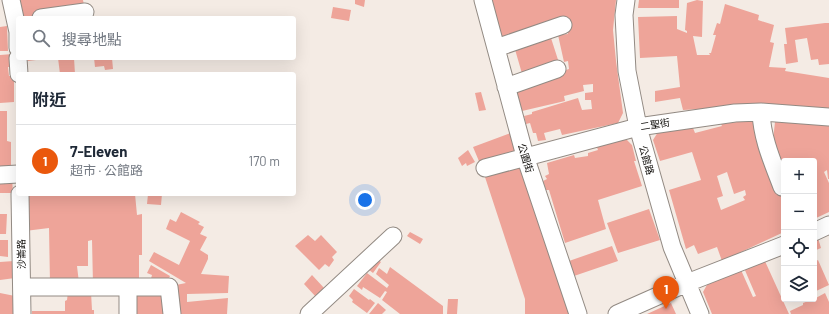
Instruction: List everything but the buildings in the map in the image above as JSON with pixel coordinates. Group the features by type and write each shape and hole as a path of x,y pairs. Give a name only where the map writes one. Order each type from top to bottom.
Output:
{"street":[{"path":"11,0 11,22"},
{"name":"公園街","path":"483,0 525,156 578,314"},
{"name":"公館路","path":"626,0 624,16 627,71 638,127 672,247 700,314"},
{"path":"56,16 85,12"},
{"path":"496,48 563,25"},
{"path":"18,60 18,72"},
{"path":"506,87 557,69"},
{"name":"二聖街","path":"485,168 525,156 638,127 735,112 829,116"},
{"path":"761,112 762,127 768,149 781,184"},
{"path":"0,175 16,174"},
{"name":"沙崙路","path":"20,196 22,314"},
{"path":"817,231 829,225"},
{"path":"309,314 392,236"},
{"path":"617,314 781,246"},
{"path":"22,287 169,287 172,314"},
{"path":"128,287 128,314"}],"place":[{"name":"7-Eleven","path":"666,309"}]}
